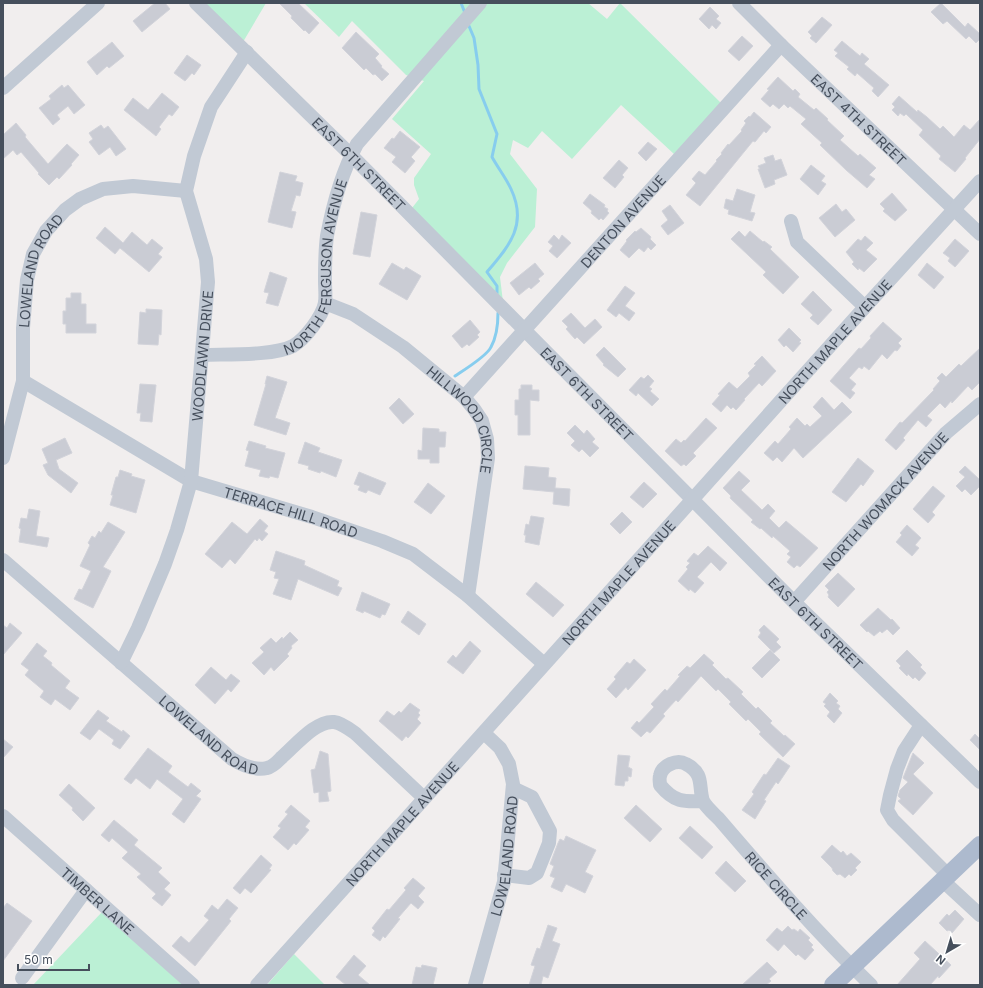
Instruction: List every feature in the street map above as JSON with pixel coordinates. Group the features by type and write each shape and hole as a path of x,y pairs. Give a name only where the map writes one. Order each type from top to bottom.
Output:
{"main road":[{"path":"833,985 980,844"}],"street":[{"path":"3,88 98,3"},
{"name":"EAST 6TH STREET","path":"196,3 351,155 794,602 980,782"},
{"name":"NORTH FERGUSON AVENUE","path":"203,355 267,352 292,346 302,339 312,328 325,303 327,236 338,190 351,155 357,144 480,3"},
{"name":"EAST 4TH STREET","path":"739,3 781,45 980,234"},
{"name":"DENTON AVENUE","path":"464,397 781,45"},
{"name":"WOODLAWN DRIVE","path":"121,664 165,564 177,530 191,481 203,355 208,282 206,259 186,191 194,156 211,107 247,52"},
{"name":"NORTH MAPLE AVENUE","path":"257,985 954,208 980,181"},
{"name":"LOWELAND ROAD","path":"3,458 23,381 23,328 27,280 33,254 46,232 65,210 80,199 103,189 133,186 186,191"},
{"path":"791,221 797,242 865,307"},
{"name":"HILLWOOD CIRCLE","path":"325,303 353,314 403,347 464,397 482,421 487,439 488,458 468,596"},
{"name":"TERRACE HILL ROAD","path":"23,381 191,481 312,517 382,541 413,554 468,596 544,664"},
{"name":"NORTH WOMACK AVENUE","path":"794,602 946,433 980,404"},
{"name":"LOWELAND ROAD","path":"3,560 121,664 232,759 242,765 255,769 268,768 276,763 315,727 324,723 334,722 345,726 356,734 424,798"},
{"path":"921,725 904,751 890,795 887,810 893,820 980,915"},
{"name":"LOWELAND ROAD","path":"475,985 504,875 513,788 509,764 500,748 484,733"},
{"path":"504,875 529,878 537,873 549,843 550,831 532,797 513,788"},
{"name":"RICE CIRCLE","path":"703,801 782,893 872,985"},
{"name":"TIMBER LANE","path":"3,816 193,985"},
{"path":"22,978 86,890"}],"green space":[{"path":"202,3 266,3 243,42"},
{"path":"304,3 588,3 607,19 620,3 722,104 674,154 621,105 572,159 542,131 528,148 513,140 510,154 537,189 535,227 507,263 500,277 503,302 412,208 419,199 414,185 414,178 431,154 392,119 424,81 406,75 352,21 339,37"},
{"path":"102,912 183,985 33,985"},
{"path":"294,954 325,985 267,985"}],"building":[{"path":"155,3 165,3 170,9 142,32 133,21"},
{"path":"279,3 298,3 319,23 309,34 291,18 292,16"},
{"path":"941,3 965,27 968,23 980,34 980,39 976,43 969,36 966,39 947,21 943,24 931,12"},
{"path":"710,7 719,16 716,19 721,23 716,29 712,25 709,29 699,19"},
{"path":"822,17 832,25 816,43 810,38 812,36 808,32"},
{"path":"356,32 379,54 375,58 382,66 381,67 389,74 382,81 366,68 364,70 342,48"},
{"path":"742,36 753,46 739,61 728,51"},
{"path":"842,41 860,56 862,53 869,59 864,64 889,85 878,97 872,91 874,88 857,73 855,76 847,69 849,67 835,56 838,53 834,50"},
{"path":"112,42 124,56 109,68 107,66 97,75 87,62"},
{"path":"187,55 201,65 194,75 192,73 185,81 174,73"},
{"path":"778,77 793,91 795,89 800,94 798,97 814,110 816,108 828,119 827,120 844,136 840,140 858,156 860,154 876,168 869,175 875,179 867,188 820,145 822,143 801,124 806,119 790,106 788,108 784,104 779,109 773,104 770,107 761,99 769,90 767,89"},
{"path":"62,85 64,88 68,85 85,105 74,114 68,106 57,115 60,119 53,125 39,108 51,99 49,96"},
{"path":"162,93 179,107 172,116 169,114 159,127 161,129 156,136 124,110 133,98 148,110"},
{"path":"899,96 940,129 943,126 954,137 964,125 970,130 980,119 980,139 955,172 939,159 941,156 919,135 923,130 906,114 904,116 900,113 898,116 892,110 895,107 892,104"},
{"path":"754,112 771,127 766,133 764,131 755,142 753,141 700,206 686,195 696,183 692,179 699,171 705,175 717,161 716,160 728,144 729,145 742,131 741,130 746,123 744,121"},
{"path":"16,123 26,135 25,137 48,164 67,144 79,155 59,179 57,177 49,185 38,174 39,173 21,152 17,155 13,150 3,159 3,135"},
{"path":"101,125 104,129 108,126 126,149 116,156 110,147 99,155 89,142 93,139 89,133"},
{"path":"400,131 420,147 411,157 415,161 405,173 392,162 396,157 384,148"},
{"path":"648,142 657,149 646,161 638,153"},
{"path":"773,155 775,161 781,159 787,175 774,180 775,184 765,188 758,166 766,163 764,158"},
{"path":"619,160 628,168 622,175 624,177 615,188 603,178"},
{"path":"811,165 825,176 821,181 826,184 818,195 800,179"},
{"path":"280,172 297,176 295,181 303,183 300,196 296,195 291,211 296,212 292,228 268,222"},
{"path":"737,189 755,195 750,212 755,213 752,221 728,214 729,210 724,208 726,199 733,201"},
{"path":"892,193 907,210 895,221 883,211 885,209 880,204"},
{"path":"590,194 608,209 607,211 609,213 603,220 601,218 599,220 583,203"},
{"path":"836,204 842,212 846,209 855,220 835,237 819,218"},
{"path":"670,205 684,223 668,235 661,226 668,220 662,211"},
{"path":"361,212 377,215 370,257 353,254"},
{"path":"105,227 123,243 132,232 147,245 152,239 163,248 158,254 162,257 149,272 120,248 115,254 96,238"},
{"path":"641,228 651,237 650,239 656,245 651,250 648,247 644,252 639,248 629,258 620,250 627,241 626,240 635,231 636,232"},
{"path":"739,231 745,237 750,231 763,242 764,241 772,247 770,249 799,277 783,294 763,275 766,272 731,239"},
{"path":"554,235 559,240 562,235 571,243 557,258 549,251 553,246 548,242"},
{"path":"865,236 873,243 866,250 877,259 864,272 859,268 858,270 852,264 854,262 846,252 858,239 861,241"},
{"path":"955,239 969,251 955,267 948,261 950,258 943,253"},
{"path":"392,263 404,270 406,267 421,276 407,300 379,284"},
{"path":"535,263 544,274 538,279 540,281 531,289 529,287 519,295 510,283"},
{"path":"927,263 944,277 934,289 918,275"},
{"path":"270,272 287,278 278,306 266,303 269,293 264,292"},
{"path":"625,286 635,293 625,306 635,313 629,321 619,313 616,317 607,310"},
{"path":"813,291 832,310 818,325 810,318 813,315 801,304"},
{"path":"71,293 81,293 81,304 86,304 86,324 96,324 96,333 66,333 66,324 63,324 63,311 66,311 66,298 71,298"},
{"path":"146,309 162,310 161,335 159,334 158,345 138,344 140,312 146,313"},
{"path":"571,313 585,328 595,319 602,327 584,344 577,337 575,339 566,329 568,327 562,321"},
{"path":"470,320 480,332 477,335 479,337 469,346 467,344 462,348 452,336"},
{"path":"883,322 902,339 898,343 901,346 887,359 882,354 869,370 864,366 862,369 859,367 849,378 856,384 851,390 855,393 850,399 830,381 859,348 861,349 871,338 870,336"},
{"path":"789,328 801,340 799,342 801,343 793,352 786,345 784,347 778,340"},
{"path":"604,347 626,369 618,377 603,365 604,364 596,355"},
{"path":"980,348 980,382 972,390 968,386 952,403 951,401 945,408 940,403 927,416 932,420 926,427 918,420 903,438 905,440 896,450 885,440 900,422 902,423 934,390 933,389 940,381 937,378 942,373 946,377 959,364 961,366"},
{"path":"762,356 776,371 762,386 759,383 736,410 733,407 731,409 727,405 721,412 712,404 720,395 718,394 729,382 737,389 750,376 748,373"},
{"path":"648,375 654,381 649,387 652,389 650,391 659,399 652,406 638,393 636,396 629,390 641,377 644,379"},
{"path":"267,376 287,382 275,418 290,423 286,435 254,425"},
{"path":"140,384 156,385 152,422 140,421 141,413 137,413"},
{"path":"521,385 532,385 532,390 539,390 539,401 530,400 530,435 518,435 518,415 515,415 515,400 519,400 519,389 521,389"},
{"path":"822,397 834,410 842,402 852,412 803,458 794,448 782,462 777,457 773,461 764,453 775,441 778,444 791,429 789,427 797,418 805,426 807,424 810,427 822,416 813,407"},
{"path":"399,398 414,414 403,424 389,408"},
{"path":"706,418 717,428 693,453 696,456 686,466 684,464 681,466 665,451 676,439 681,443 684,440 685,441"},
{"path":"575,425 584,434 587,430 595,439 592,442 599,448 590,457 582,449 579,452 571,445 575,441 567,433"},
{"path":"423,428 439,429 439,432 446,432 445,447 439,447 439,463 430,463 430,459 418,459 418,450 422,451"},
{"path":"65,438 72,453 56,460 59,469 78,483 71,493 48,475 43,465 48,463 42,449"},
{"path":"249,441 266,446 265,448 285,453 278,478 259,476 261,470 245,466 249,451 246,450"},
{"path":"305,442 320,448 318,452 342,460 336,477 321,471 320,473 308,469 309,466 298,463"},
{"path":"858,458 874,471 863,486 861,484 846,502 832,492"},
{"path":"525,466 549,468 548,477 556,478 555,488 570,489 569,506 553,504 554,492 523,489"},
{"path":"965,466 980,480 980,486 971,495 965,489 962,492 956,486 965,477 959,472"},
{"path":"120,470 132,474 131,476 145,480 136,513 110,505 116,477 118,477"},
{"path":"739,471 750,481 741,490 762,510 768,504 775,511 769,518 779,528 786,521 818,548 800,567 797,565 794,568 787,562 791,557 787,554 790,551 773,536 772,538 761,528 760,529 751,522 753,520 730,498 731,496 723,488"},
{"path":"359,472 386,483 380,495 368,490 366,493 358,490 360,486 354,484"},
{"path":"644,482 657,494 643,508 630,497"},
{"path":"428,483 445,496 431,514 414,502"},
{"path":"933,486 945,496 932,512 935,515 928,523 913,509"},
{"path":"29,509 40,511 36,536 49,538 47,547 19,542 21,518 27,519"},
{"path":"622,512 632,522 620,534 610,524"},
{"path":"531,516 544,518 539,545 525,542 526,535 524,535 526,524 529,525"},
{"path":"260,519 268,526 264,531 268,534 262,541 259,538 257,541 255,539 235,564 230,559 222,568 205,554 232,522 247,534"},
{"path":"108,522 125,532 103,567 111,571 93,608 74,599 79,589 82,590 91,571 80,566 90,545 88,543 92,536 95,538 99,531 101,533"},
{"path":"907,525 921,538 915,545 919,548 912,556 896,542 902,535 900,533"},
{"path":"708,546 727,563 720,571 711,562 697,577 704,583 695,593 690,589 689,591 678,581 688,569 686,567 690,563 687,561 694,553 698,556"},
{"path":"276,551 305,561 304,565 339,581 337,586 342,588 338,596 298,579 291,600 273,594 279,579 274,578 276,572 270,570"},
{"path":"838,573 855,589 838,607 828,597 829,595 827,592 829,590 825,586"},
{"path":"536,582 564,605 553,617 526,594"},
{"path":"362,592 390,604 385,615 382,614 380,618 364,611 363,613 356,610"},
{"path":"878,608 891,620 892,619 900,628 893,635 887,629 882,633 880,631 874,636 860,625"},
{"path":"408,611 426,624 419,635 401,622"},
{"path":"10,623 22,633 3,655 3,625 7,628"},
{"path":"764,625 779,639 776,642 781,647 774,653 758,637 761,633 759,630"},
{"path":"290,632 298,640 291,646 292,648 287,654 289,656 274,671 271,667 264,675 252,663 264,652 260,648 271,638 276,643"},
{"path":"470,641 481,651 463,674 447,662 453,655 456,658"},
{"path":"37,643 47,651 43,656 70,681 65,688 79,698 70,710 55,699 51,705 40,697 44,691 25,675 29,670 21,664"},
{"path":"770,650 780,660 762,678 752,668"},
{"path":"907,650 922,665 920,667 926,673 919,681 915,677 913,679 908,674 907,676 899,668 901,666 896,661"},
{"path":"704,654 714,663 712,665 726,679 728,678 743,692 741,694 756,709 758,707 772,721 770,723 795,744 783,757 759,734 761,732 748,719 746,721 729,704 731,702 718,689 716,691 701,676 678,702 676,700 663,714 665,716 650,733 647,731 641,737 631,728 637,721 639,723 654,707 651,704 665,689 667,691 680,676 678,675 687,666 690,668"},
{"path":"634,659 646,670 628,690 626,687 616,698 607,689 616,679 614,677 627,662 630,664"},
{"path":"211,667 226,680 231,674 240,681 231,692 228,689 215,704 195,685"},
{"path":"830,693 838,701 836,703 840,706 838,709 842,713 834,723 827,716 830,712 824,706 826,704 823,702"},
{"path":"410,703 420,710 418,713 420,715 417,719 421,723 408,738 406,736 402,741 379,721 387,711 394,716 399,711 401,713"},
{"path":"98,710 109,718 106,721 122,732 123,730 130,736 120,749 112,744 114,740 99,729 90,740 80,733"},
{"path":"975,734 980,739 980,750 970,740"},
{"path":"3,739 13,747 3,758"},
{"path":"148,748 172,766 168,772 188,787 191,783 201,791 196,796 201,799 184,823 172,814 183,799 157,779 150,789 136,778 131,784 124,779"},
{"path":"320,751 328,754 331,791 327,792 329,801 319,802 319,792 314,793 311,770 315,769"},
{"path":"913,753 924,763 913,774 933,793 913,815 898,801 901,799 898,796 900,790 908,782 903,778"},
{"path":"618,755 630,756 628,767 632,769 631,777 628,776 628,781 625,781 624,786 615,785"},
{"path":"778,758 790,766 778,784 776,782 764,800 766,801 755,819 742,810 754,794 752,792 764,774 766,775"},
{"path":"69,784 95,808 83,821 72,810 73,808 59,795"},
{"path":"291,805 310,821 305,827 309,830 296,845 294,843 288,850 273,837 281,828 278,826 288,814 285,812"},
{"path":"636,805 662,829 650,842 624,818"},
{"path":"114,820 138,840 134,845 162,868 158,872 170,883 164,889 171,895 162,906 152,898 156,894 137,877 141,874 122,858 128,852 112,838 109,842 101,835"},
{"path":"690,826 713,847 702,859 679,838"},
{"path":"566,836 596,850 585,872 593,876 585,893 566,884 562,892 551,887 555,878 550,876 554,866 550,864 560,839 564,841"},
{"path":"832,845 841,853 843,851 847,856 851,853 861,862 855,868 857,870 851,876 849,874 845,878 840,874 837,875 821,857"},
{"path":"261,855 272,865 269,869 271,870 251,893 245,888 240,894 233,888"},
{"path":"726,861 746,881 735,892 715,873"},
{"path":"413,878 425,888 418,896 424,902 418,909 411,903 398,918 400,919 385,938 383,936 380,941 372,935 375,931 372,928 387,909 389,910 406,890 404,888"},
{"path":"227,899 238,908 229,919 231,921 195,966 172,946 181,936 189,943 209,920 204,916 212,905 218,910"},
{"path":"7,903 32,921 3,961 3,908"},
{"path":"955,910 964,919 952,933 949,930 947,931 939,923 947,914 949,916"},
{"path":"548,925 557,928 552,941 560,944 548,978 543,976 541,985 529,985 535,966 531,965 537,948 540,949"},
{"path":"788,926 792,930 794,929 798,932 800,929 810,938 808,940 813,945 811,947 814,950 805,960 798,954 796,956 784,944 778,951 766,940 777,928 782,932"},
{"path":"925,941 951,965 930,985 897,985 920,959 914,953"},
{"path":"354,955 366,966 358,975 370,985 346,985 336,977"},
{"path":"767,962 777,972 769,979 771,981 766,985 742,985"},
{"path":"422,965 437,968 433,985 412,985 416,967 421,968"}],"waterway":[{"path":"461,3 465,13"},
{"path":"469,26 474,38 478,65 479,89 497,134 492,157 511,189 516,202 518,214 517,224 509,244 487,272 497,286 497,293"},
{"path":"455,376 475,363 489,351 496,335 498,313"}]}
